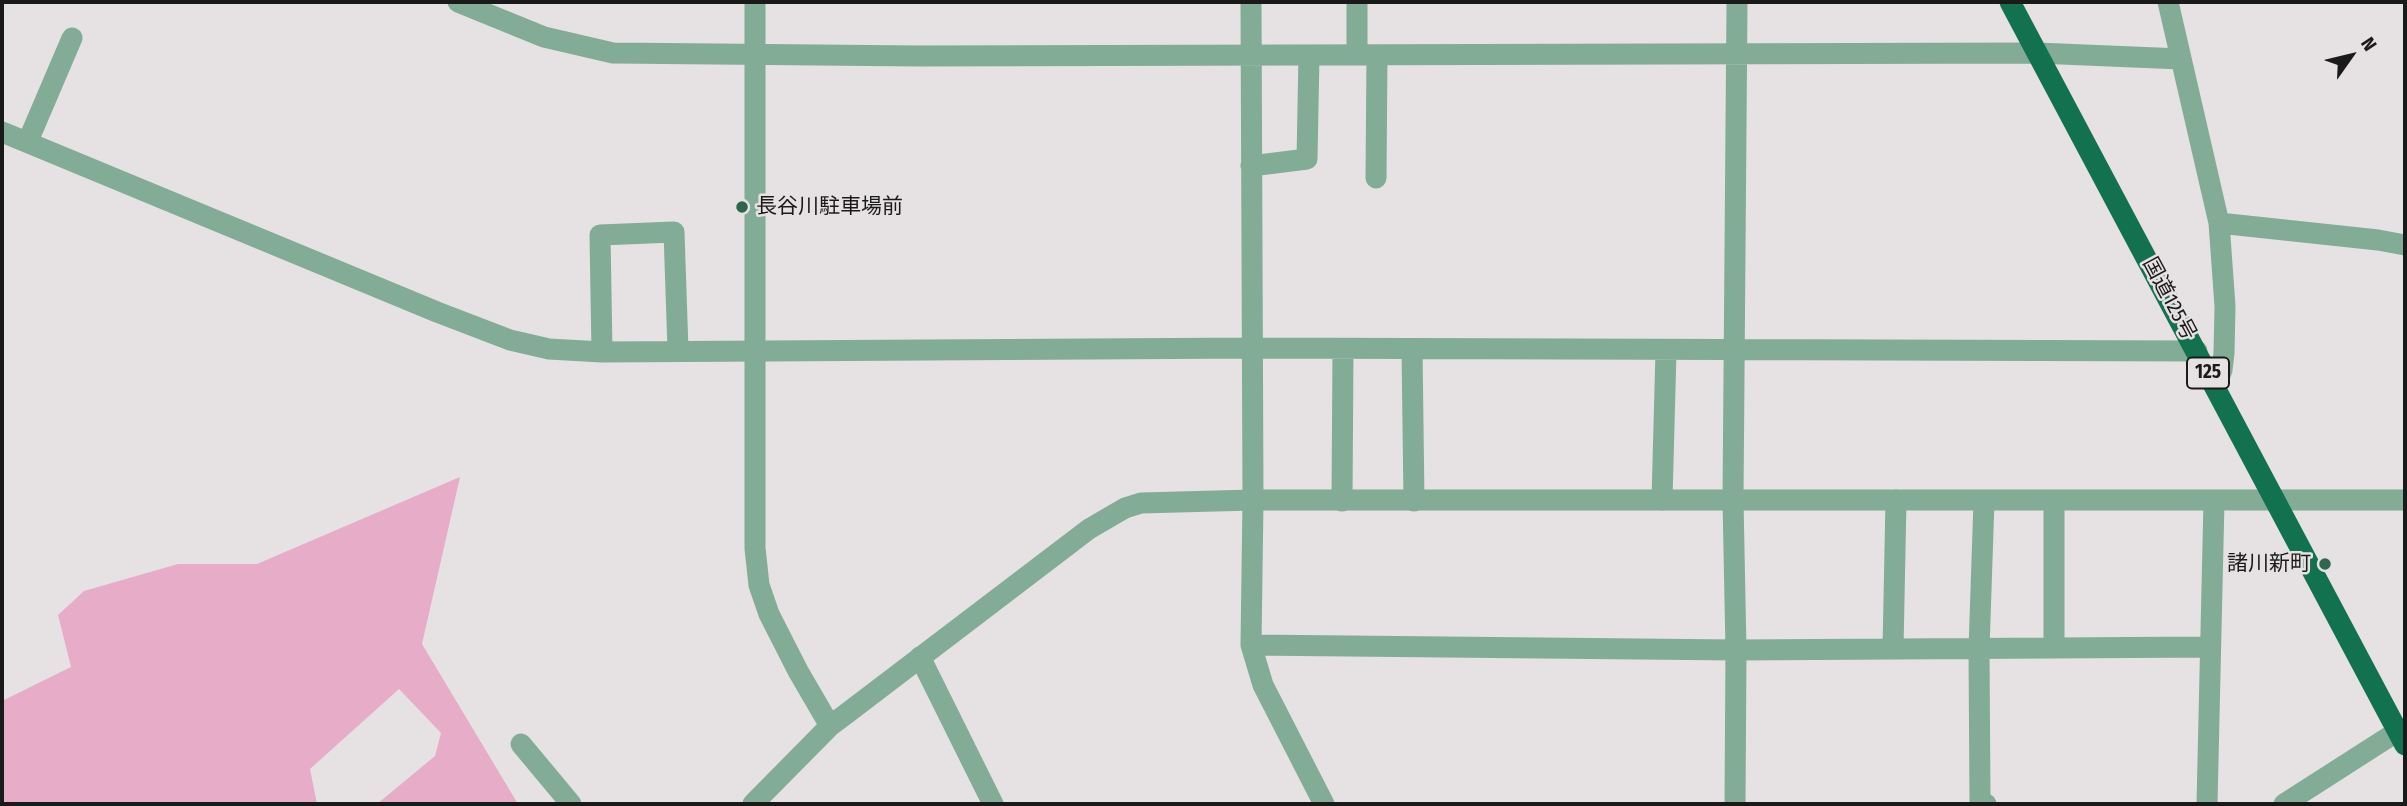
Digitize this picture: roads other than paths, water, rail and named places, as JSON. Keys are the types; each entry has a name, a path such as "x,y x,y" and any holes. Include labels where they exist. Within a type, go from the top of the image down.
{"highway":[{"name":"国道125号","path":"2010,2 2402,738"}],"street":[{"path":"458,2 544,37 613,53 2037,53 2181,59"},
{"path":"755,2 754,511 759,585 769,614 784,644 830,726"},
{"path":"1251,2 1251,645 1262,685 1324,804"},
{"path":"1357,2 1367,55 1376,178"},
{"path":"1735,804 1733,499 1737,2"},
{"path":"2168,2 2219,223 2225,306 2224,353 2222,370 2215,387"},
{"path":"27,141 72,38"},
{"path":"1251,166 1307,159 1309,55"},
{"path":"2,131 117,181 501,336 549,349 602,352 1252,348 2197,351"},
{"path":"2219,223 2405,245"},
{"path":"602,352 600,235 674,232 678,350"},
{"path":"1342,501 1343,349"},
{"path":"1412,349 1414,501"},
{"path":"1662,500 1666,351"},
{"path":"753,804 830,726 1089,529 1125,508 1141,503 1253,500 2405,500"},
{"path":"1893,649 1896,500"},
{"path":"1984,500 1979,649 1980,801 1986,804"},
{"path":"2054,501 2054,649"},
{"path":"2207,804 2214,501"},
{"path":"1251,645 1736,650 2210,647"},
{"path":"920,657 993,804"},
{"path":"2284,804 2402,738"},
{"path":"521,744 571,804"}],"place":[{"name":"長谷川駐車場前","path":"742,207"},
{"name":"諸川新町","path":"2325,564"}]}
